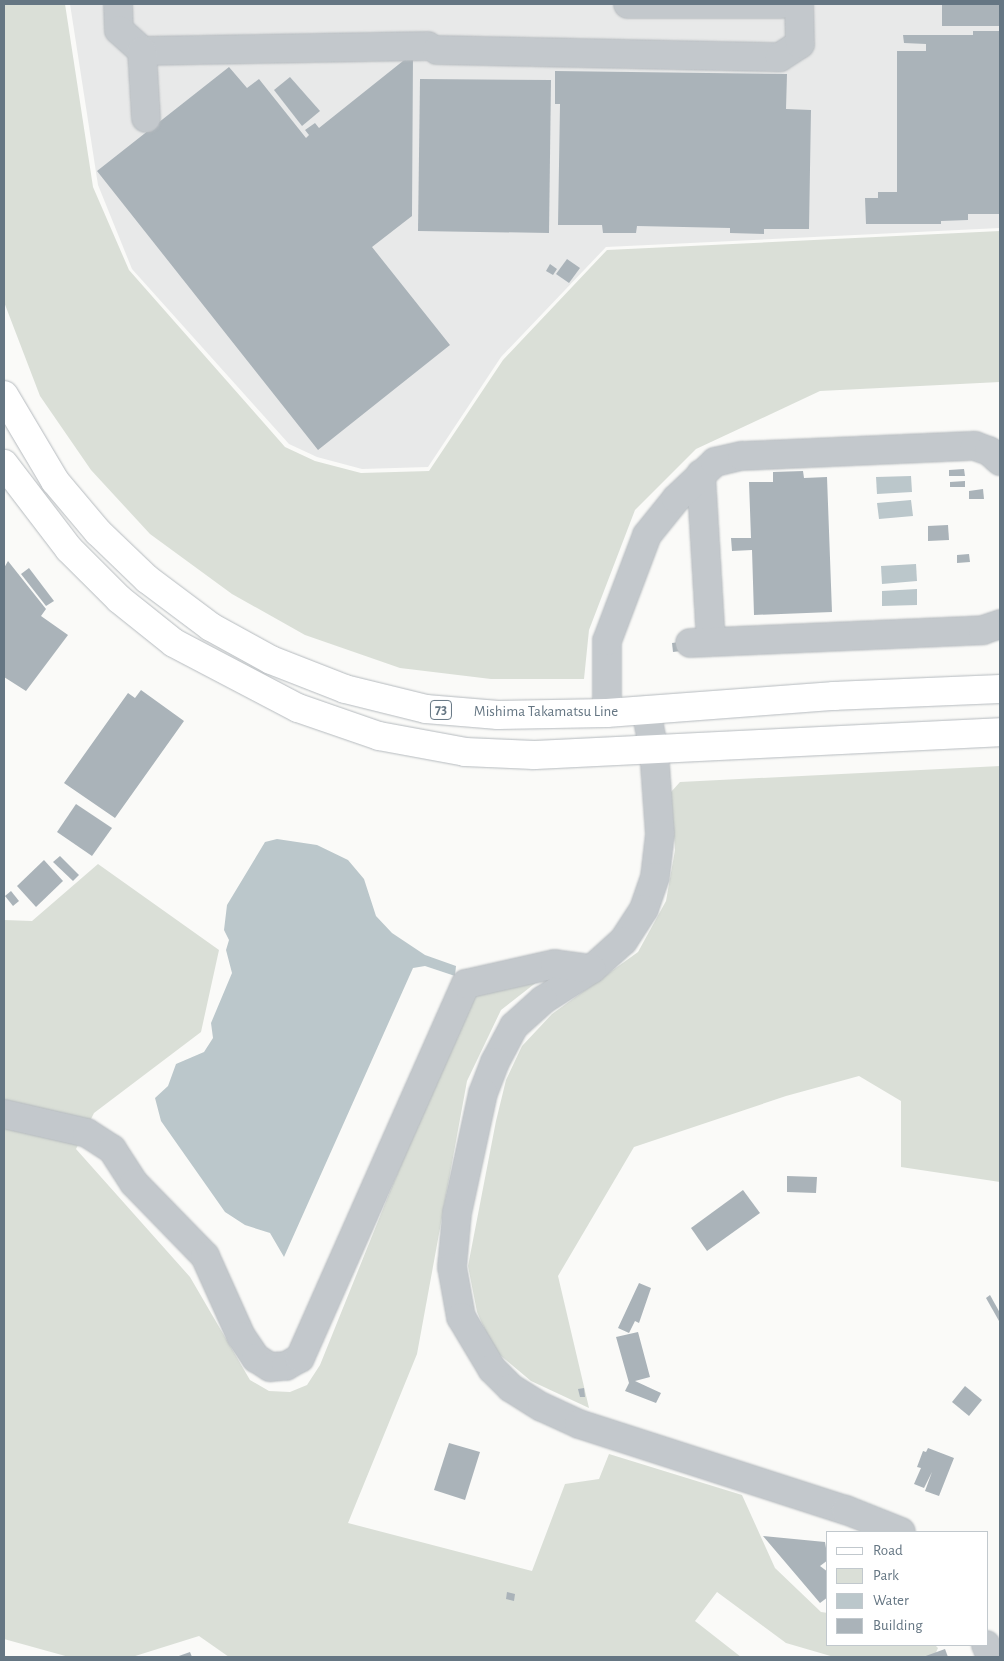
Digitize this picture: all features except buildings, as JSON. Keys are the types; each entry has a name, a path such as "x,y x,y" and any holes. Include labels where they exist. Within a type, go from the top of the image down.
{"main road":[{"name":"Mishima Takamatsu Line","path":"4,395 55,481 98,532 147,579 211,627 271,660 345,689 426,709 498,715 646,710 1000,689"},
{"path":"4,464 69,549 120,599 174,643 298,708 378,736 465,752 534,755 654,751 1000,732"}],"street":[{"path":"118,4 119,30 142,51 433,48 780,56 800,44 799,4"},
{"path":"628,4 781,4"},
{"path":"142,51 146,118"},
{"path":"607,712 607,641 647,535 658,518 715,462 742,456 965,446 989,451 1000,461"},
{"path":"701,474 700,642 983,630 1000,624"},
{"path":"646,710 654,751 660,834 655,877 644,909 623,941 592,969 543,1000 514,1026 484,1093 457,1213 452,1267 461,1317 476,1348 512,1388 542,1407 579,1424 846,1510 898,1531"},
{"path":"4,1114 87,1134 112,1149 134,1183 205,1256 241,1336 256,1358 270,1367 286,1366 300,1358 466,984 555,964 592,969"}],"shaded area":[{"path":"70,4 1000,4 1000,228 606,247 501,357 428,467 362,469 317,457 289,444 132,269 98,185"}],"green space":[{"path":"4,4 65,4 93,187 129,270 285,447 315,461 361,473 429,471 503,360 607,250 1000,231 1000,382 820,391 696,449 635,510 589,630 584,679 491,679 400,668 305,635 232,594 150,534 91,470 40,396 4,302"},
{"path":"1000,766 1000,1182 901,1167 901,1101 859,1076 786,1096 634,1147 558,1276 589,1408 531,1381 494,1350 477,1312 468,1266 496,1121 506,1080 522,1046 552,1014 638,952 666,901 675,850 671,792 680,782"},
{"path":"98,864 219,950 201,1032 94,1113 76,1149 190,1277 250,1380 269,1391 290,1392 307,1385 320,1365 468,998 542,978 501,1010 467,1081 417,1354 348,1523 532,1571 565,1484 599,1479 609,1454 742,1495 775,1568 821,1612 826,1613 826,1646 936,1646 938,1648 934,1657 834,1657 786,1643 717,1592 695,1621 741,1657 229,1657 199,1636 132,1657 69,1657 4,1639 4,920 32,921"}],"water":[{"path":"911,476 912,492 877,494 876,477"},
{"path":"911,500 913,516 879,519 877,503"},
{"path":"916,564 917,581 882,584 881,566"},
{"path":"917,589 917,605 882,606 882,591"},
{"path":"277,839 317,845 348,860 364,879 376,916 392,933 425,955 456,966 455,976 425,966 413,968 284,1257 270,1233 245,1225 225,1212 161,1121 155,1098 168,1086 176,1064 204,1052 213,1038 211,1023 232,973 226,950 229,940 224,930 227,905 265,842"}]}
